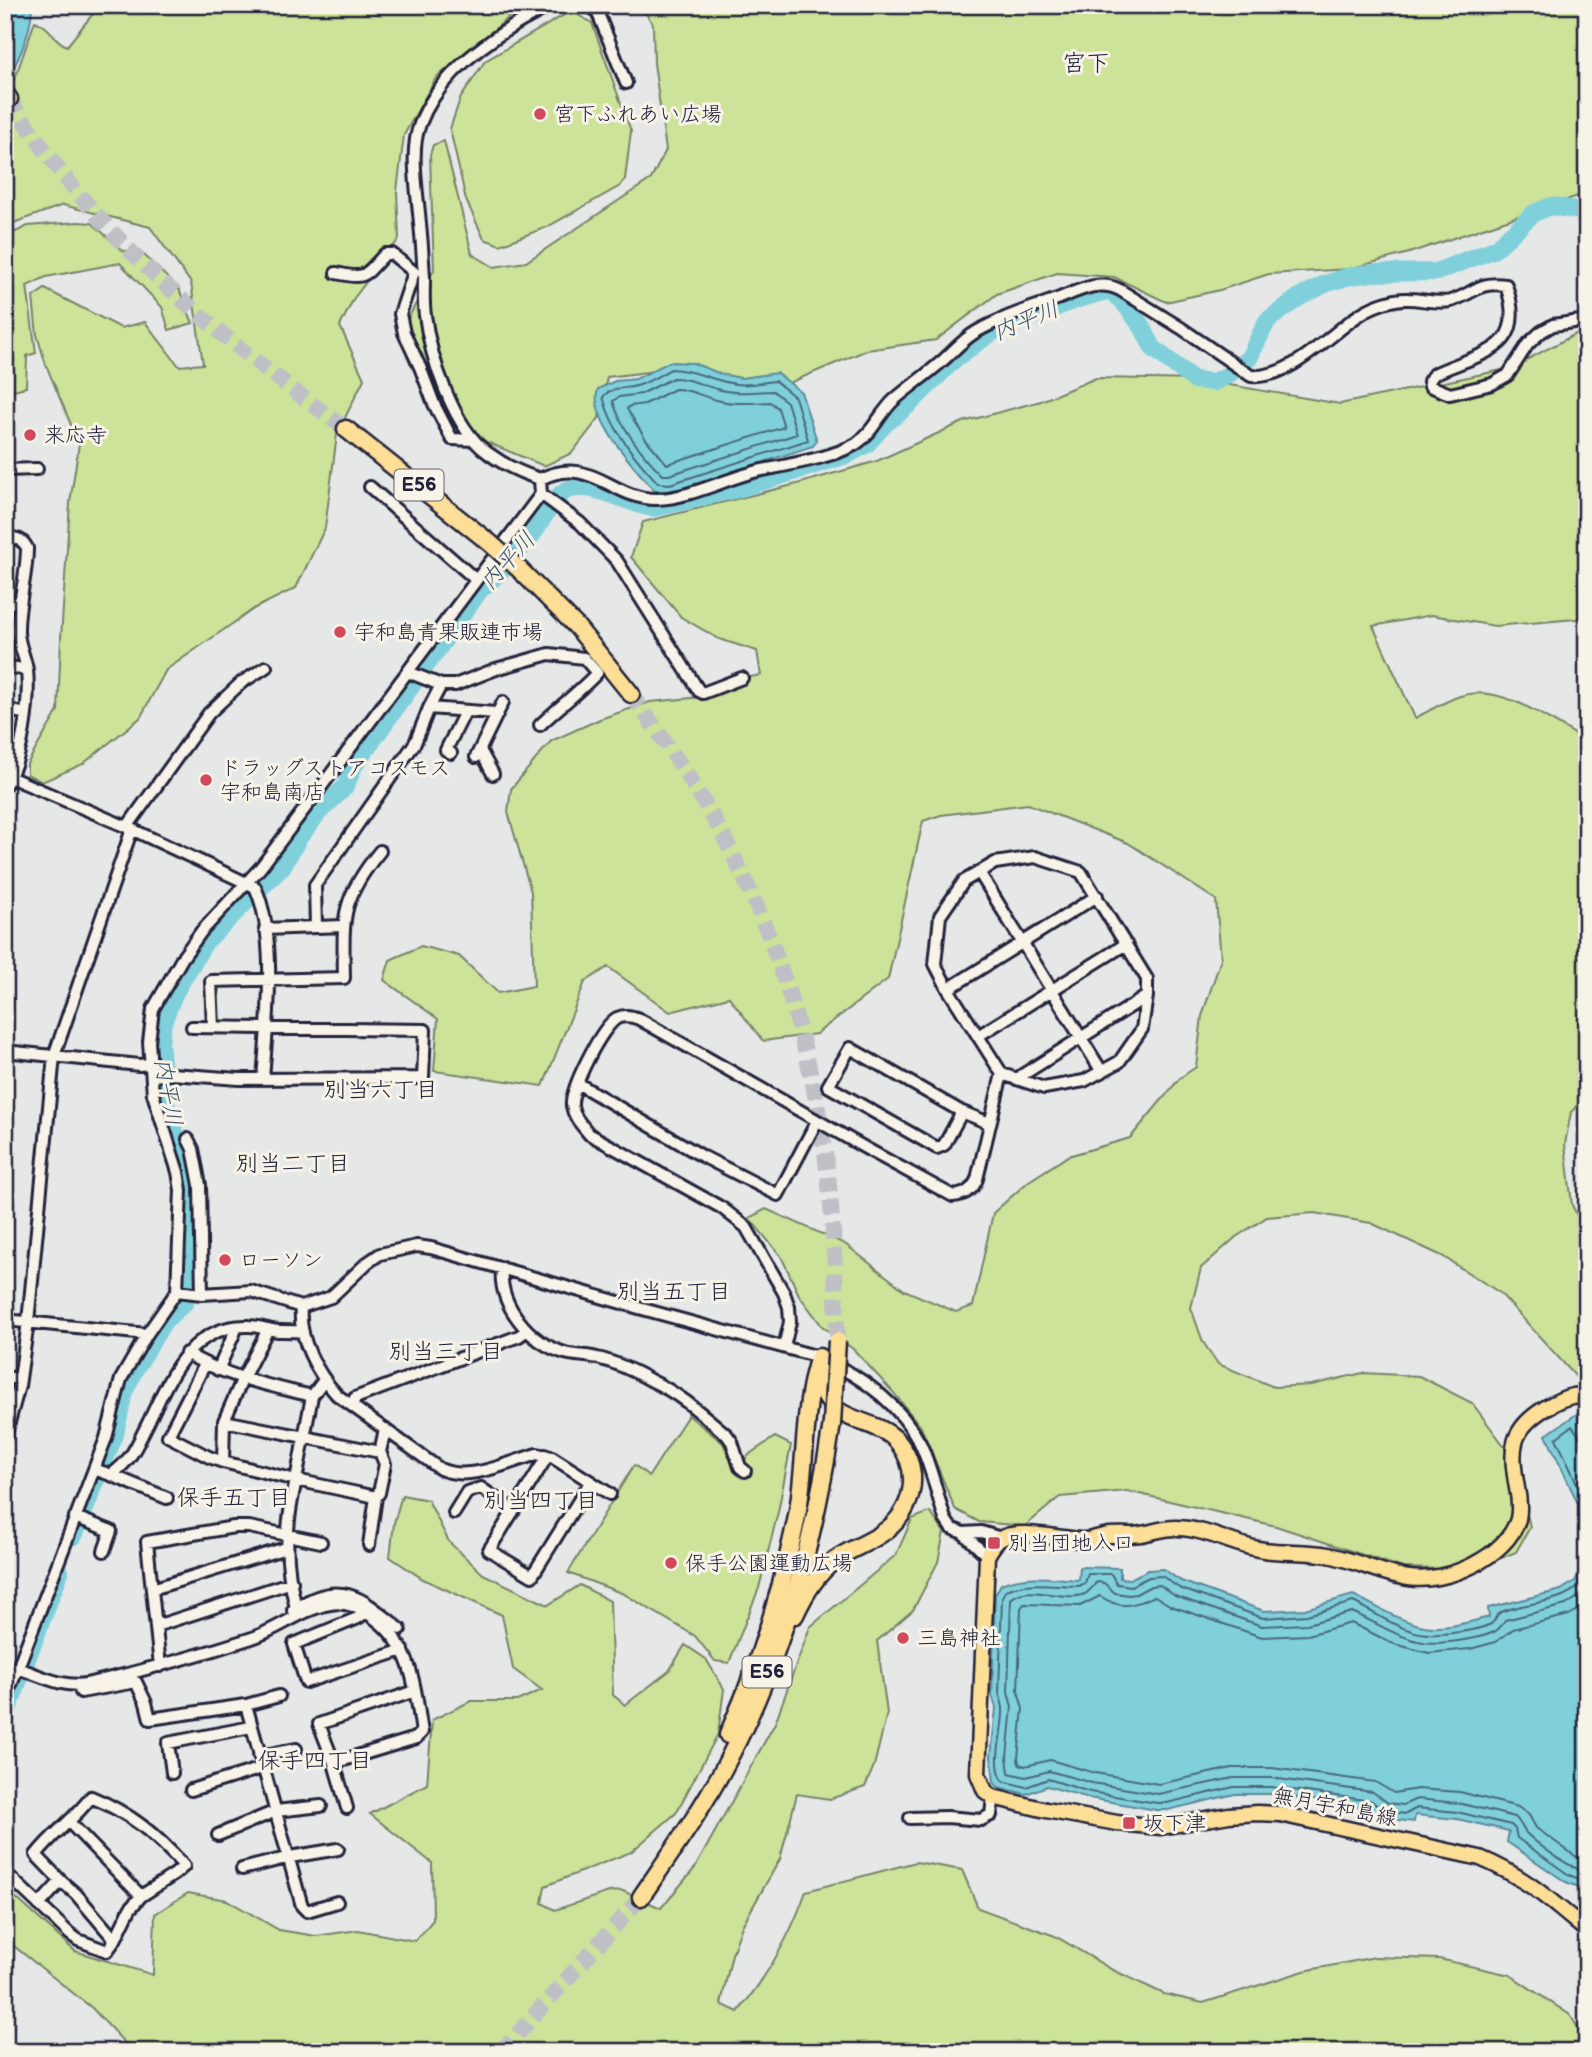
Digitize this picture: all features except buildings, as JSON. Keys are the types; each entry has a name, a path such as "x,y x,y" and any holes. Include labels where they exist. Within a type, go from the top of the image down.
{"highway":[{"name":"E56","path":"346,429 519,569 577,626 631,694"},
{"name":"E56","path":"641,1897 685,1833 727,1762 770,1667 807,1550 822,1487 832,1423 838,1341"},
{"path":"770,1667 800,1604 817,1576 835,1559 882,1534 897,1521 908,1504 913,1488 910,1462 896,1439 875,1425 833,1408 825,1395 819,1357"},
{"path":"685,1833 732,1726 765,1637 796,1521 812,1383 819,1357"}],"main road":[{"path":"993,1797 985,1791 978,1774 987,1556 1001,1538 1010,1535 1036,1535 1086,1540 1177,1527 1204,1531 1265,1550 1327,1555 1410,1579 1435,1579 1471,1565 1497,1550 1510,1536 1518,1519 1519,1502 1512,1452 1521,1428 1532,1417 1565,1398 1578,1394 1587,1396"},
{"name":"無月宇和島線","path":"993,1797 1046,1810 1146,1826 1181,1824 1228,1815 1280,1814 1480,1858 1509,1870 1587,1931"}],"street":[{"path":"552,5 489,42 454,72 430,102 419,126 415,147 424,313 430,349 447,391 474,440 486,453 518,472 540,479 557,471 583,472 633,494 653,499 672,497 842,449 861,439 888,405 973,333 994,322 1100,285 1112,285 1251,376 1265,377 1305,355 1362,313 1381,305 1404,298 1447,302 1491,282 1506,285 1510,296 1511,316 1505,339 1497,347 1434,374 1429,381 1430,386 1450,394 1492,384 1508,375 1528,344 1553,325 1587,320"},
{"path":"588,5 597,11 626,83"},
{"path":"336,273 357,278 364,276 386,254 392,254 415,272 400,314 404,333 433,404 453,439 474,440"},
{"path":"5,470 37,469"},
{"path":"540,479 545,496 580,523 617,561 699,691 703,693 743,678"},
{"path":"370,487 475,579"},
{"path":"5,1701 21,1669 79,1519 102,1471 106,1438 121,1379 147,1334 180,1291 181,1190 178,1172 158,1115 150,1027 153,1009 162,989 201,932 251,885 412,673 475,579 545,496"},
{"path":"5,537 17,538 27,548 19,627 27,670 26,714 7,779 130,828 251,885 261,899 269,979 263,1079"},
{"path":"5,603 20,602"},
{"path":"5,625 19,627"},
{"path":"412,673 436,683 455,685 496,669 549,654 584,658 597,673 540,725"},
{"path":"5,666 27,670"},
{"path":"5,1437 20,1379 28,1322 54,1056 130,828 209,713 241,683 266,667"},
{"path":"316,927 315,885 415,743 436,683"},
{"path":"493,774 478,754 503,702"},
{"path":"429,708 496,713"},
{"path":"5,709 26,714"},
{"path":"452,753 446,750 465,712"},
{"path":"212,1027 211,981 344,978 343,926 348,900 362,873 380,851"},
{"path":"1035,857 1082,872 1147,979 1142,1028 1119,1062 1084,1082 1044,1088 1002,1073 935,964 940,916 964,881 979,872 995,863 1035,857"},
{"path":"979,872 1102,1072"},
{"path":"948,989 1097,896"},
{"path":"265,929 343,926"},
{"path":"978,1036 1126,944"},
{"path":"1016,1079 1147,996"},
{"path":"784,1347 790,1322 786,1300 746,1227 722,1208 589,1134 578,1121 572,1107 573,1093 611,1023 626,1016 639,1019 953,1196 968,1192 974,1186 1002,1073"},
{"path":"5,1051 141,1065 153,1071 172,1074 263,1079 423,1078 425,1030 192,1027"},
{"path":"962,1112 944,1145 937,1148 828,1086 850,1048 962,1112 989,1123"},
{"path":"577,1083 702,1156 778,1195 817,1121"},
{"path":"188,1139 193,1149 200,1185 199,1294"},
{"path":"180,1291 199,1294 251,1291 301,1307 331,1297 380,1254 417,1246 819,1357 846,1369 900,1413 921,1445 951,1528 963,1533 987,1556"},
{"path":"502,1268 501,1282 516,1317 527,1330 547,1346 566,1353 599,1358 667,1389 727,1435 740,1467 745,1471"},
{"path":"301,1307 303,1332 324,1380 337,1395 440,1469 465,1475 537,1454 545,1455 610,1494"},
{"path":"5,1320 147,1334"},
{"path":"102,1471 130,1460 171,1375 197,1342 211,1334 237,1327 303,1332"},
{"path":"218,1370 237,1327"},
{"path":"223,1462 224,1420 268,1329"},
{"path":"352,1406 355,1398 519,1336 527,1330"},
{"path":"186,1353 242,1380 312,1396"},
{"path":"205,1364 169,1436 223,1462 376,1497"},
{"path":"5,1377 20,1379"},
{"path":"296,1608 286,1542 312,1396 324,1380"},
{"path":"224,1420 380,1452"},
{"path":"369,1545 376,1497 385,1464 380,1452 385,1429"},
{"path":"545,1455 545,1460 489,1550 532,1576 591,1481"},
{"path":"102,1471 167,1498"},
{"path":"454,1513 467,1492 481,1488 514,1511"},
{"path":"79,1519 111,1531 103,1551"},
{"path":"160,1666 147,1542 234,1527 249,1527 286,1542"},
{"path":"963,1533 981,1532 1001,1538"},
{"path":"152,1589 286,1542 321,1542"},
{"path":"156,1626 292,1583"},
{"path":"278,1628 296,1608 317,1598 345,1593 361,1599 400,1629"},
{"path":"75,1686 160,1666 278,1628 302,1614 333,1603 355,1606 392,1632 403,1650 415,1691 422,1732 416,1738 334,1763"},
{"path":"366,1612 358,1618 294,1644 306,1682 403,1650"},
{"path":"21,1669 75,1686 82,1692 136,1682 143,1694 150,1719 246,1705 278,1696"},
{"path":"347,1808 320,1724 415,1691"},
{"path":"246,1705 303,1906 307,1911 337,1902"},
{"path":"172,1773 168,1743 251,1727"},
{"path":"259,1756 296,1749"},
{"path":"191,1790 262,1768"},
{"path":"5,1876 11,1878 78,1940 107,1951 115,1940 130,1909 141,1896 184,1866 164,1844 132,1817 91,1797 70,1823 57,1830 36,1855 76,1894 115,1940"},
{"path":"909,1818 981,1820 991,1815 993,1797"},
{"path":"218,1835 276,1811 321,1806"},
{"path":"70,1823 141,1896"},
{"path":"242,1869 338,1849"},
{"path":"39,1905 61,1881"}],"green space":[{"path":"100,5 532,5 514,13 436,78 404,135 397,191 399,239 354,298 340,326 364,379 337,434 325,528 296,588 255,608 166,670 140,718 83,764 42,782 27,774 27,764 58,711 70,503 79,444 46,365 37,335 33,297 45,289 121,328 145,322 179,366 203,364 191,283 150,227 63,205 5,226 5,95 16,75 35,21 67,46"},
{"path":"640,5 1587,5 1587,193 1409,253 1349,269 1269,274 1220,290 1166,302 1114,277 1057,273 997,294 936,340 867,350 782,386 648,372 607,377 599,418 572,453 544,466 458,430 416,370 405,324 434,270 430,155 433,145 444,141 472,254 494,267 526,262 651,179 666,150 654,63 653,24"},
{"name":"宮下ふれあい広場","path":"571,11 592,23 631,131 625,179 620,186 547,227 500,245 484,239 466,200 450,129 460,99 485,61"},
{"path":"92,223 123,251 139,250 179,289 193,323 169,330 162,307 120,263 46,277 27,286 36,353 27,356 26,387 5,392 5,237 28,226"},
{"path":"1587,328 1587,618 1495,626 1432,615 1373,626 1415,718 1460,696 1492,694 1526,706 1587,741 1587,1097 1571,1112 1565,1144 1572,1205 1587,1235 1587,1389 1500,1293 1442,1256 1371,1223 1314,1213 1267,1217 1236,1237 1201,1268 1191,1308 1203,1342 1218,1364 1274,1387 1311,1385 1363,1373 1419,1376 1472,1403 1514,1459 1530,1527 1516,1552 1472,1570 1403,1568 1276,1526 1127,1491 1060,1497 1025,1526 979,1522 955,1509 921,1427 853,1349 822,1326 799,1295 781,1256 749,1218 766,1209 845,1244 904,1290 956,1312 973,1306 993,1213 1029,1181 1068,1156 1130,1138 1180,1078 1196,1067 1202,1016 1221,959 1216,900 1128,843 1028,804 941,815 923,821 888,979 816,1034 763,1041 729,997 670,1012 608,967 585,982 543,1086 434,1071 438,1019 384,980 390,960 421,946 459,956 498,993 534,986 531,892 508,812 511,789 551,741 600,719 650,702 702,697 740,679 761,675 757,651 719,639 681,617 631,557 643,522 877,461 963,422 1041,401 1096,378 1201,380 1340,404 1511,368"},
{"path":"688,1415 723,1443 735,1469 751,1453 775,1437 791,1445 759,1588 729,1663 715,1661 695,1636 624,1594 568,1573 634,1465 649,1476"},
{"path":"402,1495 428,1500 449,1542 483,1574 548,1605 580,1585 610,1601 613,1695 625,1705 669,1671 685,1645 706,1659 724,1689 718,1734 676,1813 631,1852 545,1886 542,1903 555,1910 609,1892 623,1891 661,1908 695,1868 775,1723 810,1627 896,1555 912,1519 930,1512 944,1532 938,1562 913,1610 877,1641 887,1713 874,1766 865,1787 830,1799 797,1794 780,1859 742,1926 732,1954 721,2004 738,2012 778,1954 806,1891 916,1862 962,1870 978,1908 1055,1936 1111,1969 1164,1994 1203,2003 1304,1971 1375,1957 1439,1959 1510,1975 1570,2015 1587,2042 1587,2052 133,2052 92,2008 5,1939 5,1888 75,1951 153,1975 155,1914 188,1893 227,1900 279,1930 316,1936 358,1930 415,1941 433,1920 432,1863 370,1814 427,1784 432,1720 471,1701 517,1701 542,1690 513,1669 502,1615 423,1579 390,1557 394,1523"}],"water":[{"path":"13,5 32,5 30,26 5,85 5,50 11,37"},
{"path":"669,362 693,363 721,374 741,378 777,373 801,392 817,441 813,446 670,492 654,490 607,429 597,401 598,389 615,381 636,379"},
{"path":"1578,1413 1587,1437 1587,1527 1546,1435"},
{"path":"1587,1559 1587,1890 1566,1882 1507,1842 1509,1831 1457,1819 1415,1815 1414,1822 1372,1817 1372,1808 1270,1794 1235,1794 1168,1810 1156,1810 1089,1798 1047,1786 1026,1794 998,1787 994,1782 991,1756 996,1708 992,1695 995,1595 1001,1584 1030,1578 1079,1580 1080,1567 1120,1568 1120,1578 1130,1579 1148,1570 1163,1569 1181,1581 1264,1611 1305,1609 1353,1595 1406,1621 1440,1627 1489,1617 1488,1608 1561,1590 1575,1581"}],"waterway":[{"name":"内平川","path":"74,1536 115,1434 124,1392 164,1321 185,1302 190,1273 192,1188 187,1163 167,1112 160,1043 163,1022 175,992 205,942 282,867 298,839 319,812 345,787 354,766 480,590 520,550 560,495 570,489 586,488 654,508 738,489 847,455 867,444 956,358 996,330 1109,290 1122,300 1143,328 1153,348 1194,380 1214,382 1228,375 1249,358 1267,321 1298,298 1325,284 1372,273 1436,272 1495,249 1534,213 1551,206 1587,212"},
{"name":"内平川","path":"5,1717 60,1572"}],"tunnel":[{"path":"9,99 42,147 90,208 159,279 219,332 346,429"},
{"path":"631,694 678,762 721,832 744,877 782,971 809,1068 827,1168 833,1233 837,1341"},
{"path":"501,2052 641,1897"}],"place":[{"name":"宮下ふれあい広場","path":"540,114"},
{"name":"来応寺","path":"30,435"},
{"name":"宇和島青果販連市場","path":"340,632"},
{"name":"ドラッグストアコスモス 宇和島南店","path":"206,780"},
{"name":"ローソン","path":"225,1260"},
{"name":"別当団地入口","path":"994,1543"},
{"name":"保手公園運動広場","path":"671,1563"},
{"name":"三島神社","path":"903,1638"},
{"name":"坂下津","path":"1129,1823"}],"district":[{"name":"宮下","path":"1086,63"},
{"name":"別当六丁目","path":"381,1090"},
{"name":"別当二丁目","path":"293,1164"},
{"name":"別当五丁目","path":"674,1292"},
{"name":"別当三丁目","path":"446,1352"},
{"name":"保手五丁目","path":"234,1498"},
{"name":"別当四丁目","path":"541,1501"},
{"name":"保手四丁目","path":"315,1761"}]}
